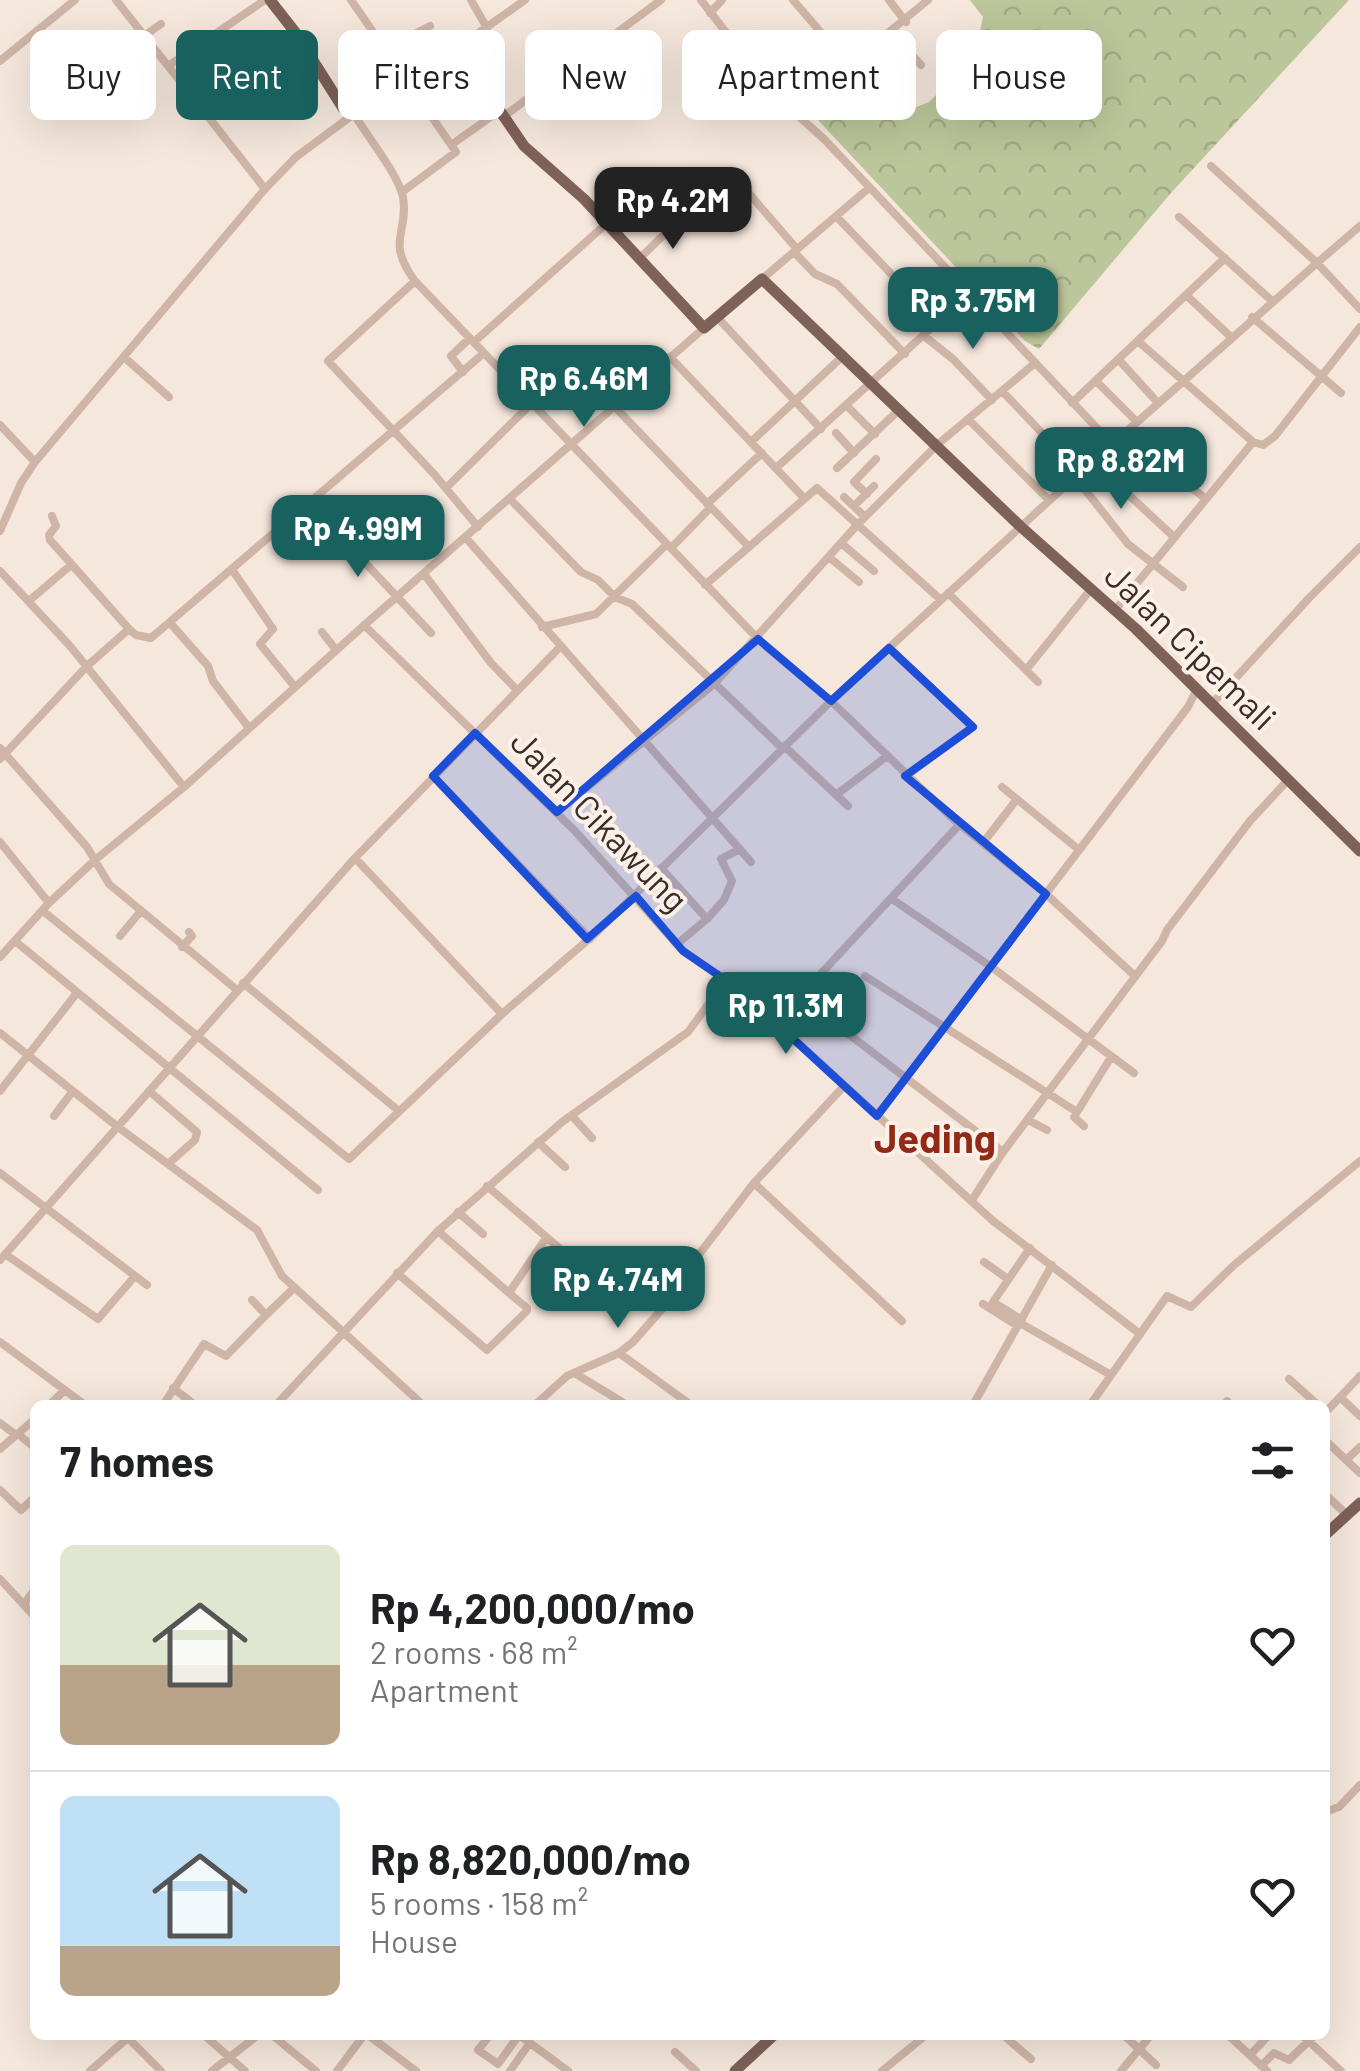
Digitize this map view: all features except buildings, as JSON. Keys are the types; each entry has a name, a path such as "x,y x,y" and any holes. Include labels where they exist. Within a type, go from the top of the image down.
{"main road":[{"path":"267,0 295,32 338,100"},
{"path":"505,119 528,150 558,175 704,328 762,278"},
{"name":"Jalan Cipemali","path":"762,278 1020,526 1115,610 1360,851"},
{"path":"1330,1531 1356,1510"},
{"path":"734,2071 768,2040"}],"street":[{"path":"0,61 75,0"},
{"path":"116,0 139,30"},
{"path":"168,66 267,0"},
{"path":"472,0 486,28"},
{"path":"483,30 525,0"},
{"path":"505,111 661,0"},
{"path":"701,0 723,30"},
{"path":"710,13 722,0"},
{"path":"793,0 818,30"},
{"path":"888,0 906,22"},
{"path":"896,30 928,0"},
{"path":"354,1 374,30"},
{"path":"152,30 161,24"},
{"path":"422,30 430,26"},
{"path":"156,51 265,190"},
{"path":"916,59 921,65"},
{"path":"0,531 36,462 124,356 296,157 346,120"},
{"path":"358,120 402,192 401,261 415,280 758,639 831,701 959,824 1046,894 1135,976"},
{"path":"402,192 455,154 434,120"},
{"path":"451,145 491,120"},
{"path":"802,120 1112,444"},
{"path":"1211,166 1360,308"},
{"path":"739,182 815,274 837,284 904,354"},
{"path":"762,278 869,188"},
{"path":"836,216 938,323"},
{"path":"1178,217 1272,301"},
{"path":"639,259 680,219"},
{"path":"463,372 451,356 606,224"},
{"path":"0,842 46,907 349,1159 502,1014 636,896 783,747 944,596 1252,318 1360,226"},
{"path":"1072,403 1225,258"},
{"path":"920,305 950,275"},
{"path":"415,280 328,360 478,527"},
{"path":"776,468 968,294"},
{"path":"1186,295 1231,337"},
{"path":"716,316 821,429"},
{"path":"1252,318 1341,392"},
{"path":"1139,342 1253,442 1263,445 1275,436 1360,327"},
{"path":"0,957 94,860 184,787 704,328"},
{"path":"924,336 954,359 992,400"},
{"path":"52,516 56,526 48,538 129,629 151,638 484,353"},
{"path":"751,442 844,355"},
{"path":"124,356 169,397"},
{"path":"670,357 804,498"},
{"path":"1119,360 1158,403"},
{"path":"557,812 714,684 861,520 938,444 1034,364"},
{"path":"1096,381 1137,422"},
{"path":"1002,391 1077,475 1128,544 1183,587"},
{"path":"446,488 532,402"},
{"path":"614,406 749,547"},
{"path":"847,406 875,434"},
{"path":"837,468 900,408"},
{"path":"968,420 1050,500"},
{"path":"0,425 36,462"},
{"path":"1127,431 1149,454 1206,499"},
{"path":"836,434 854,453"},
{"path":"1115,610 1253,442"},
{"path":"542,627 592,616 762,453"},
{"path":"1098,457 1118,484 1174,537"},
{"path":"866,494 854,482 876,460"},
{"path":"854,506 874,486"},
{"path":"705,584 818,488 861,520 1038,682"},
{"path":"844,497 861,520"},
{"path":"510,499 581,572 598,580 614,597 632,604 848,806"},
{"path":"310,504 431,632"},
{"path":"466,538 751,862"},
{"path":"841,543 874,572"},
{"path":"877,1116 1188,707 1204,698 1360,548"},
{"path":"829,556 859,582"},
{"path":"30,600 71,566"},
{"path":"0,571 87,666 184,787"},
{"path":"232,571 273,629 260,644 294,687"},
{"path":"424,574 491,663 516,689"},
{"path":"1026,670 1091,589"},
{"path":"171,624 208,666 213,681 250,728"},
{"name":"Jalan Cikawung","path":"364,625 557,812 687,955 727,979 972,1200 1140,1334"},
{"path":"129,629 2,753 87,847 108,884 182,947 240,986 398,1110"},
{"path":"322,632 336,650"},
{"path":"134,1276 98,1319 3,1253 355,858 560,647"},
{"path":"888,648 973,727 906,776"},
{"path":"836,795 886,756"},
{"path":"434,776 589,939"},
{"path":"972,1200 1002,1152 1250,821 1288,780"},
{"path":"1002,787 1078,849"},
{"path":"983,844 1018,800"},
{"path":"776,1022 959,824"},
{"path":"677,944 708,918 732,884 721,859 740,849"},
{"path":"355,858 502,1014"},
{"path":"662,868 708,918"},
{"path":"892,899 1134,1073"},
{"path":"120,936 140,912"},
{"path":"182,947 192,936 190,932"},
{"path":"16,941 318,1190"},
{"path":"865,976 1077,1112"},
{"path":"280,1400 342,1330 458,1212 538,1142 688,1032 727,979"},
{"path":"0,1091 76,994"},
{"path":"800,998 1002,1152"},
{"path":"0,1033 256,1230 279,1273 418,1400"},
{"path":"1084,1126 1074,1119 1111,1057"},
{"path":"540,1400 560,1382 634,1342 672,1298 700,1253 754,1183 844,1086"},
{"path":"54,1116 74,1091"},
{"path":"149,1091 198,1132 195,1140 168,1164"},
{"path":"572,1116 592,1138"},
{"path":"1028,1120 1047,1130"},
{"path":"538,1142 565,1167"},
{"path":"1093,1400 1168,1296 1190,1307 1233,1266 1360,1161"},
{"path":"0,1172 147,1285"},
{"path":"754,1183 902,1321"},
{"path":"487,1186 614,1295 636,1282 672,1298"},
{"path":"458,1212 483,1234"},
{"path":"397,1273 487,1350 527,1311 438,1231"},
{"path":"508,1293 546,1238"},
{"path":"1020,1323 993,1302 1030,1248"},
{"path":"984,1262 1008,1279"},
{"path":"977,1400 1052,1265"},
{"path":"166,1400 202,1346 208,1345 226,1356 294,1288"},
{"path":"252,1300 266,1315"},
{"path":"983,1304 1111,1374"},
{"path":"0,1342 78,1400"},
{"path":"619,1353 684,1400"},
{"path":"576,1374 620,1400"},
{"path":"1330,1407 1360,1376"},
{"path":"1289,1379 1312,1400"},
{"path":"174,1388 189,1400"},
{"path":"54,1400 64,1391"},
{"path":"1340,1397 1360,1416"},
{"path":"0,1423 30,1444"},
{"path":"0,1449 30,1423"},
{"path":"1330,1445 1360,1474"},
{"path":"1346,1460 1360,1446"},
{"path":"0,1490 21,1510 30,1502"},
{"path":"1330,1497 1356,1510"},
{"path":"0,1579 30,1611"},
{"path":"24,1604 30,1596"},
{"path":"1330,1810 1339,1807 1360,1785"},
{"path":"97,2069 125,2040"},
{"path":"133,2040 161,2071"},
{"path":"209,2040 245,2071"},
{"path":"212,2071 251,2040"},
{"path":"278,2040 316,2071"},
{"path":"338,2070 362,2040"},
{"path":"373,2040 416,2071"},
{"path":"483,2040 474,2047 510,2071 528,2044"},
{"path":"498,2064 515,2040"},
{"path":"524,2040 568,2071"},
{"path":"882,2071 920,2040"},
{"path":"1008,2040 1031,2059"},
{"path":"1129,2040 1156,2064"},
{"path":"1120,2071 1147,2040"},
{"path":"1233,2040 1264,2069 1274,2053 1289,2060 1306,2040"},
{"path":"1250,2055 1264,2040"},
{"path":"1311,2040 1341,2071"},
{"path":"674,2052 696,2071"}],"highlighted area":[{"path":"758,639 831,701 889,648 973,727 905,776 1046,894 877,1116 740,990 683,951 636,896 587,939 433,776 475,733 557,812"}],"green space":[{"path":"970,0 1349,0 1170,194 1039,349 1025,341 818,120 916,120 916,107 936,95 936,120 1102,120 1102,30 980,30 983,17"}],"district":[{"name":"Jeding","path":"935,1139"}]}
